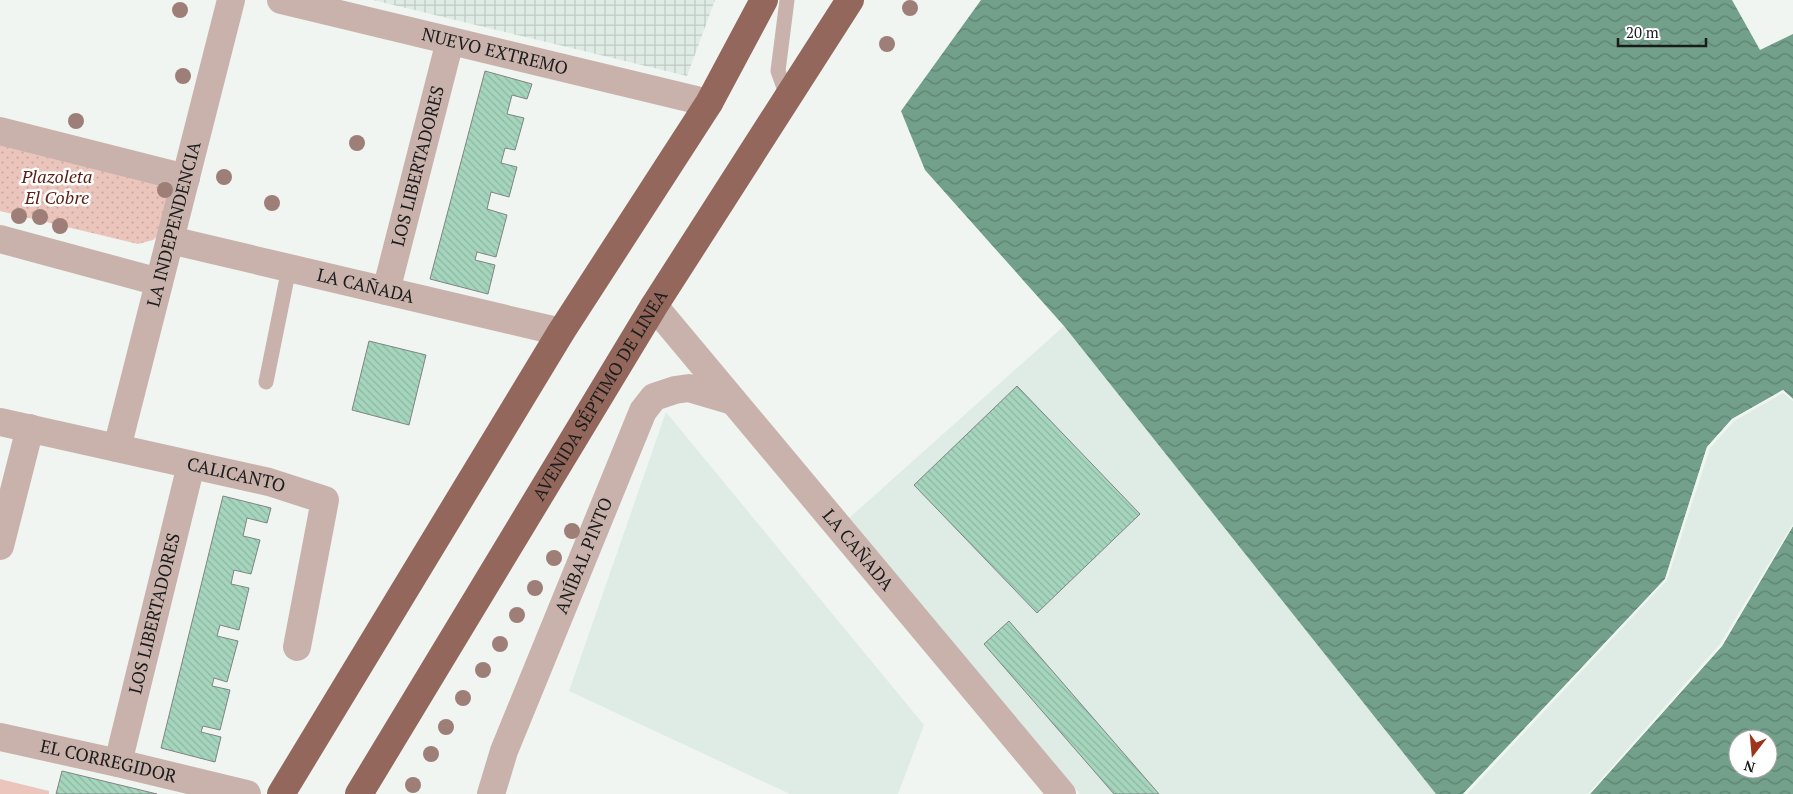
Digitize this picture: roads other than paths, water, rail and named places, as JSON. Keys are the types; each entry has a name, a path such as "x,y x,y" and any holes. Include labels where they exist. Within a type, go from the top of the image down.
{"highway":[{"path":"281,794 561,332 710,103 764,0"},
{"name":"AVENIDA SÉPTIMO DE LINEA","path":"359,794 654,306 850,0"}],"street":[{"name":"LA INDEPENDENCIA","path":"117,448 231,0"},
{"name":"NUEVO EXTREMO","path":"281,0 710,103"},
{"name":"LOS LIBERTADORES","path":"386,291 450,41"},
{"path":"0,131 186,178"},
{"path":"0,240 159,282"},
{"name":"LA CAÑADA","path":"170,240 561,332"},
{"name":"LA CAÑADA","path":"654,306 1062,794"},
{"name":"ANÍBAL PINTO","path":"491,794 504,751 643,411 654,397 675,390 689,388 733,401"},
{"name":"CALICANTO","path":"0,422 269,482 326,500 297,647"},
{"path":"0,546 30,428"},
{"name":"LOS LIBERTADORES","path":"118,763 191,464"},
{"name":"EL CORREGIDOR","path":"0,737 247,794"}],"lane":[{"path":"787,0 778,70 788,99"},
{"path":"266,382 290,268"}],"water":[{"path":"981,0 1793,0 1793,399 1783,390 1732,419 1707,447 1665,579 1463,794 1436,794 1064,326 925,170 901,111"},
{"path":"1793,526 1793,794 1590,794 1722,646"}],"park label":[{"name":"Plazoleta El Cobre","path":"57,187"}]}
